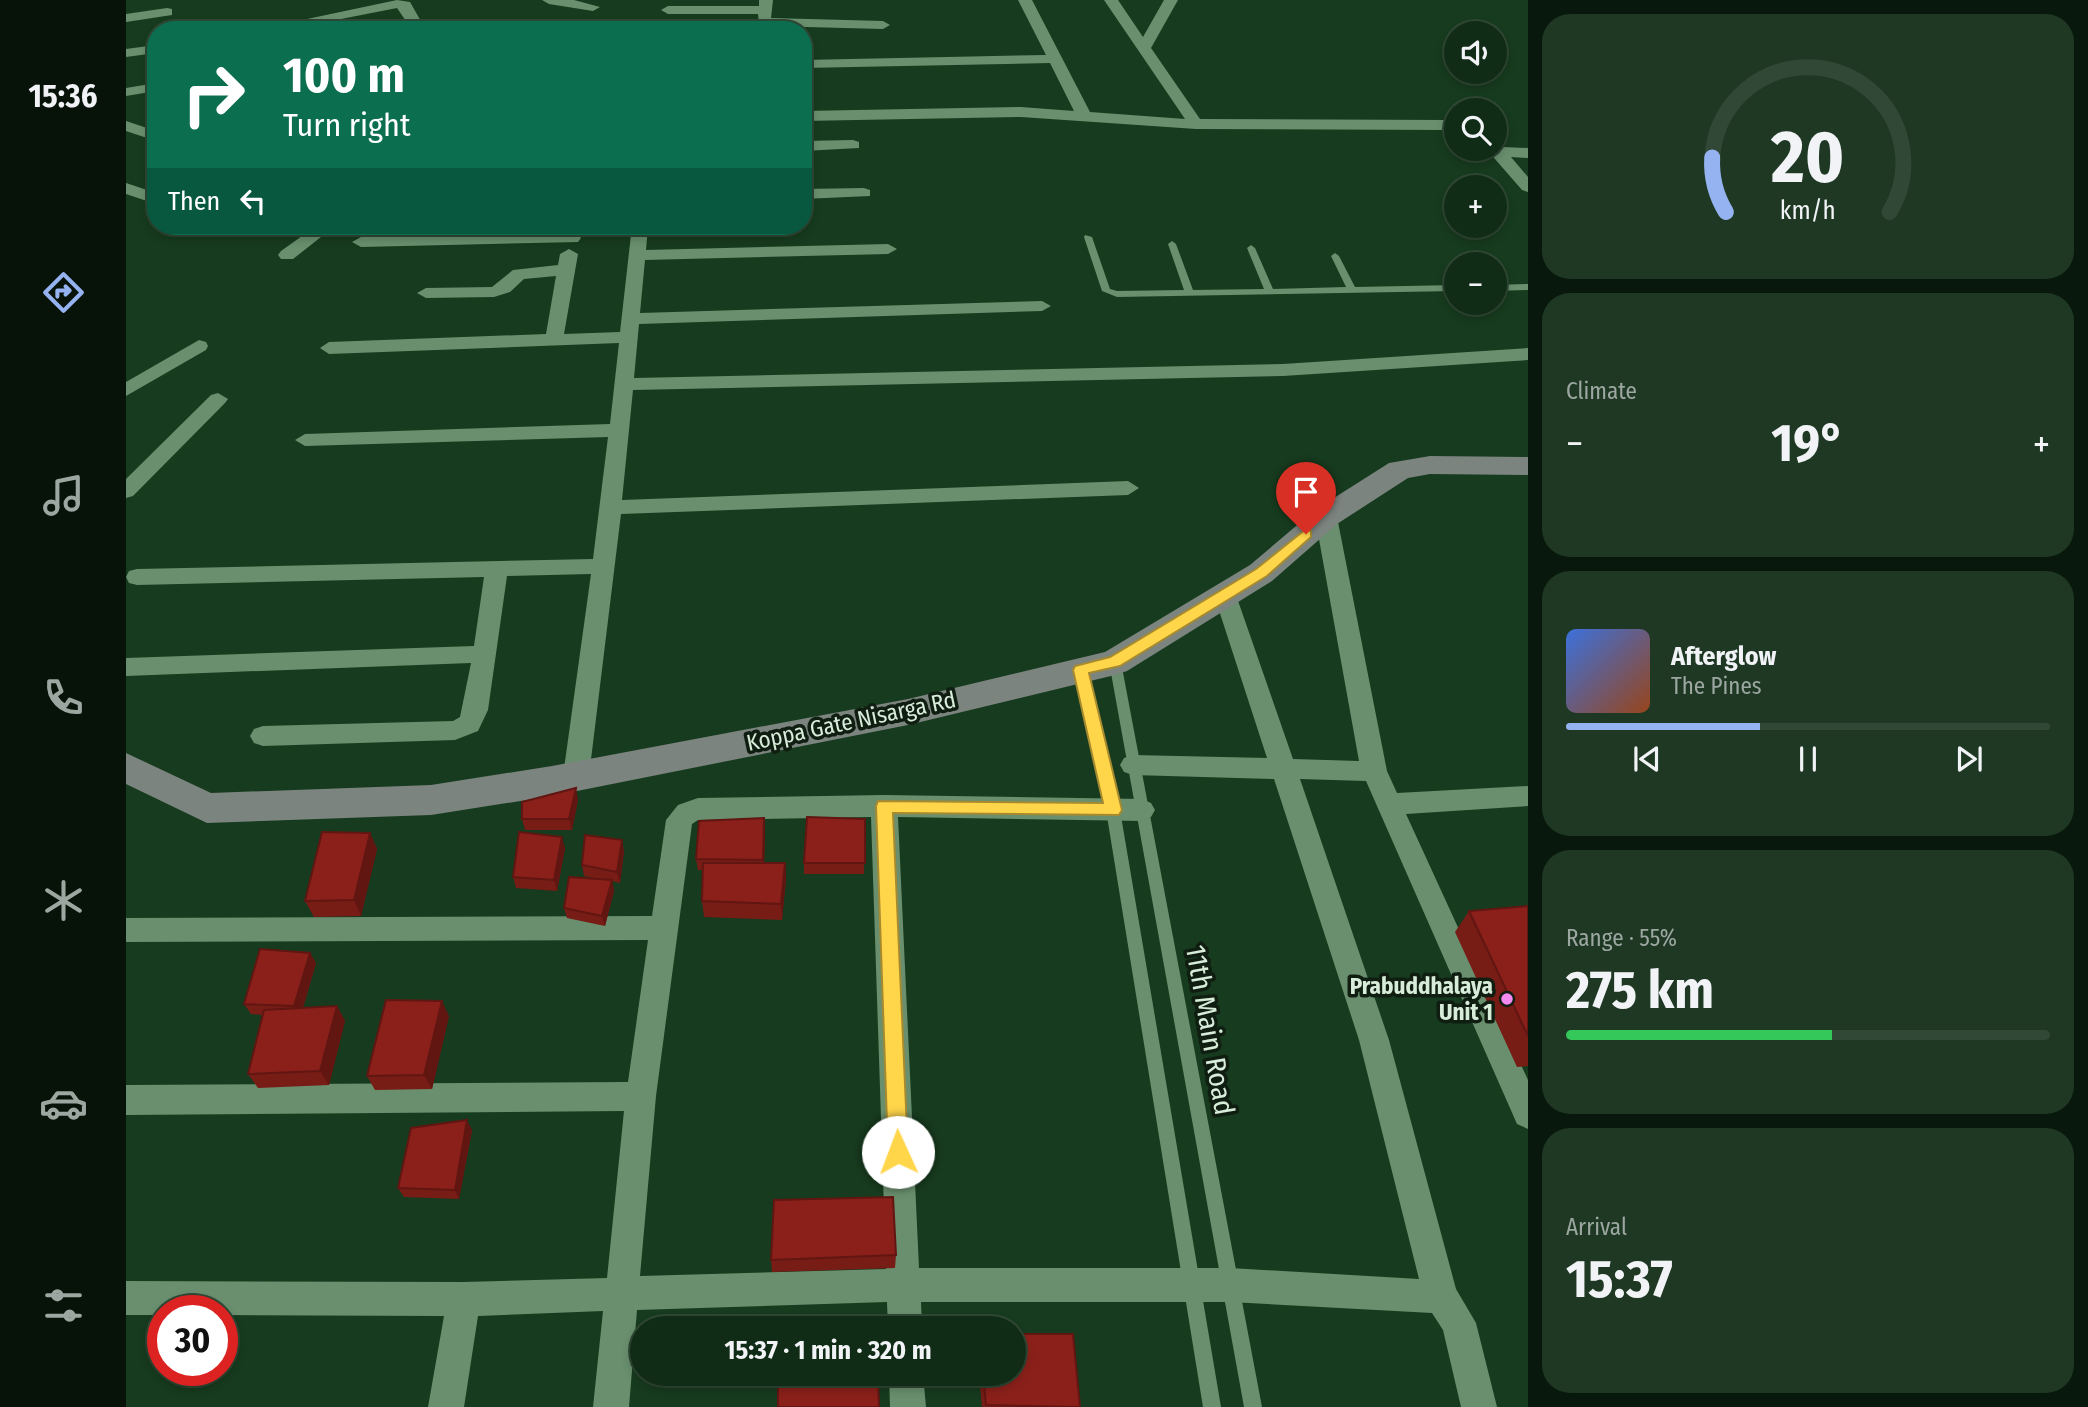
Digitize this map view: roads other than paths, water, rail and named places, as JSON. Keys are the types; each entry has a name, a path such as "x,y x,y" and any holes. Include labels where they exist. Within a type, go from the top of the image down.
{"street":[{"path":"371,0 414,0"},
{"path":"549,0 593,7"},
{"path":"1025,0 1084,116"},
{"path":"1111,0 1196,124"},
{"path":"1144,48 1171,0"},
{"path":"309,21 397,4 405,5 414,21"},
{"path":"660,21 671,5 765,5 764,20 768,21"},
{"path":"126,18 166,6"},
{"path":"812,24 883,25"},
{"path":"126,54 147,50"},
{"path":"812,64 1055,60"},
{"path":"126,92 147,88"},
{"path":"812,116 1021,112 1196,124 1444,125"},
{"path":"126,126 147,133"},
{"path":"812,146 853,145"},
{"path":"1507,151 1528,153"},
{"path":"1506,161 1528,187"},
{"path":"126,188 147,196"},
{"path":"812,194 864,193"},
{"path":"287,256 315,235"},
{"path":"361,242 509,235"},
{"path":"554,340 572,235"},
{"path":"576,776 611,507 639,235"},
{"path":"636,255 888,249"},
{"path":"426,293 494,292 519,274 566,270"},
{"path":"329,348 554,340 628,328 1042,306"},
{"path":"126,390 199,346"},
{"path":"622,384 1283,370 1528,354"},
{"path":"126,491 218,399"},
{"path":"305,440 618,430"},
{"name":"Koppa Gate Nisarga Rd","path":"126,767 191,802 207,808 225,810 448,799 908,712 1115,662 1268,568 1326,517 1400,470 1430,465 1528,467"},
{"path":"611,507 1128,488"},
{"path":"1326,517 1374,771 1528,1114"},
{"path":"136,577 604,566"},
{"path":"263,736 455,730 469,724 476,710 497,568"},
{"path":"1225,595 1374,1040 1441,1297 1459,1323 1479,1407"},
{"path":"126,667 484,654"},
{"path":"1133,765 1374,771"},
{"path":"1391,804 1528,796"},
{"path":"884,806 905,1316"},
{"path":"611,1407 641,1096 680,820 687,812 698,809 884,806 1142,810"},
{"path":"126,930 664,928"},
{"path":"126,1100 641,1096"},
{"path":"126,1298 464,1298 904,1285 1230,1285 1441,1297"},
{"path":"446,1407 464,1298"},
{"path":"907,1386 908,1407"}],"lane":[{"path":"1088,237 1106,291 1117,294 1444,288"},
{"path":"1172,244 1190,293"},
{"path":"1251,248 1270,292"},
{"path":"1335,256 1352,290"},
{"path":"1507,288 1528,287"},
{"name":"11th Main Road","path":"1115,662 1253,1407"},
{"path":"1081,670 1113,810 1212,1407"}],"place":[{"name":"Prabuddhalaya Unit 1","path":"1507,999"}]}
